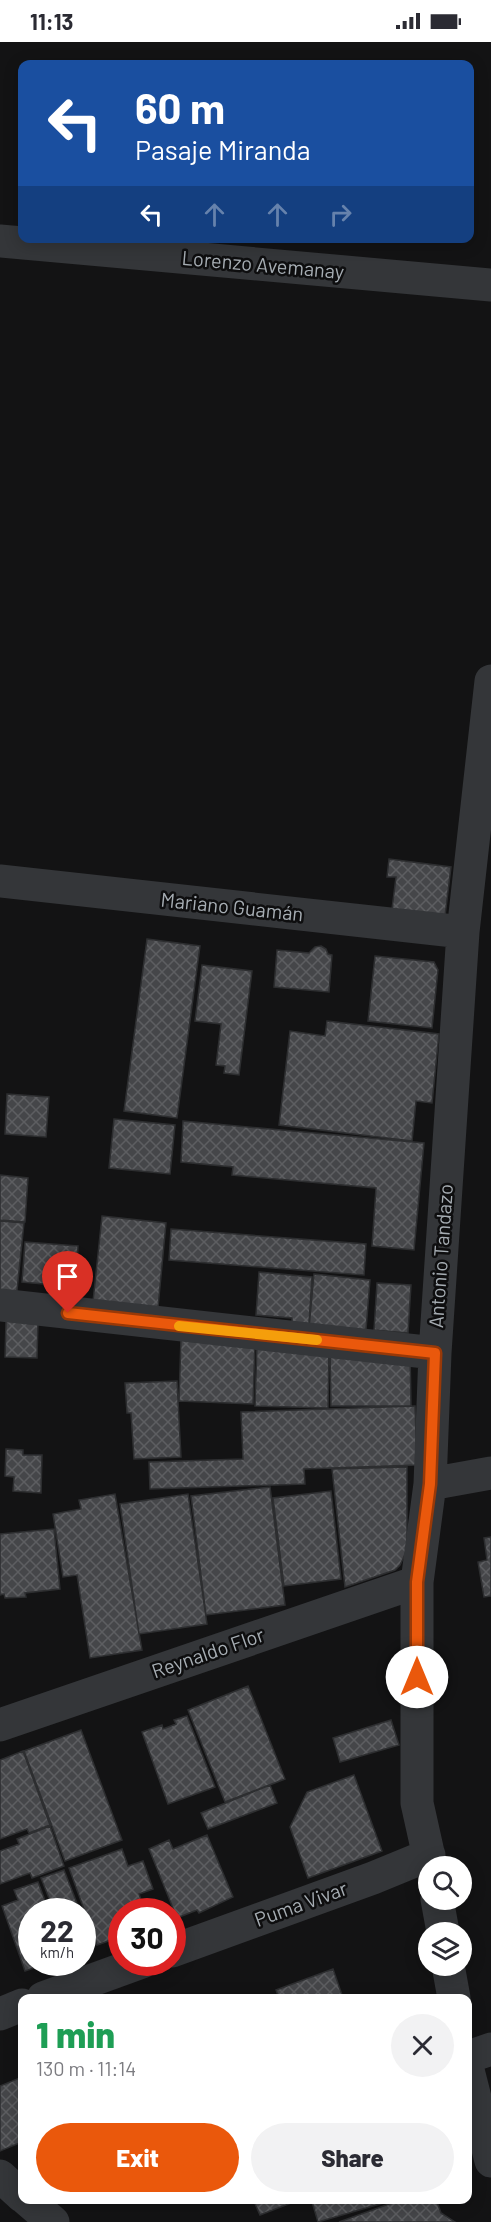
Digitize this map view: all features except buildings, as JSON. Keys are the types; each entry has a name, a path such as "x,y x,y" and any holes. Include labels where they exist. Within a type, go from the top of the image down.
{"street":[{"name":"Lorenzo Avemanay","path":"0,241 18,243"},
{"name":"Lorenzo Avemanay","path":"22,243 491,285"},
{"name":"Antonio Tandazo","path":"429,1856 417,1803 417,1582 430,1484 435,1353 463,932 491,681"},
{"name":"Mariano Guamán","path":"0,881 463,932"},
{"path":"0,1305 435,1353"},
{"path":"430,1484 491,1473"},
{"name":"Reynaldo Flor","path":"0,1725 417,1582"},
{"name":"Puma Vivar","path":"186,1946 418,1864"},
{"path":"54,1994 108,1974"},
{"path":"450,1976 453,1994"},
{"path":"0,2014 18,2007"},
{"path":"472,2056 491,2049"},
{"path":"472,2086 491,2161"},
{"path":"0,2176 18,2192"},
{"path":"33,2204 53,2222"}],"slow traffic":[{"path":"179,1326 317,1340"}],"route":[{"path":"68,1313 435,1353 430,1484 417,1582 417,1677"}]}
